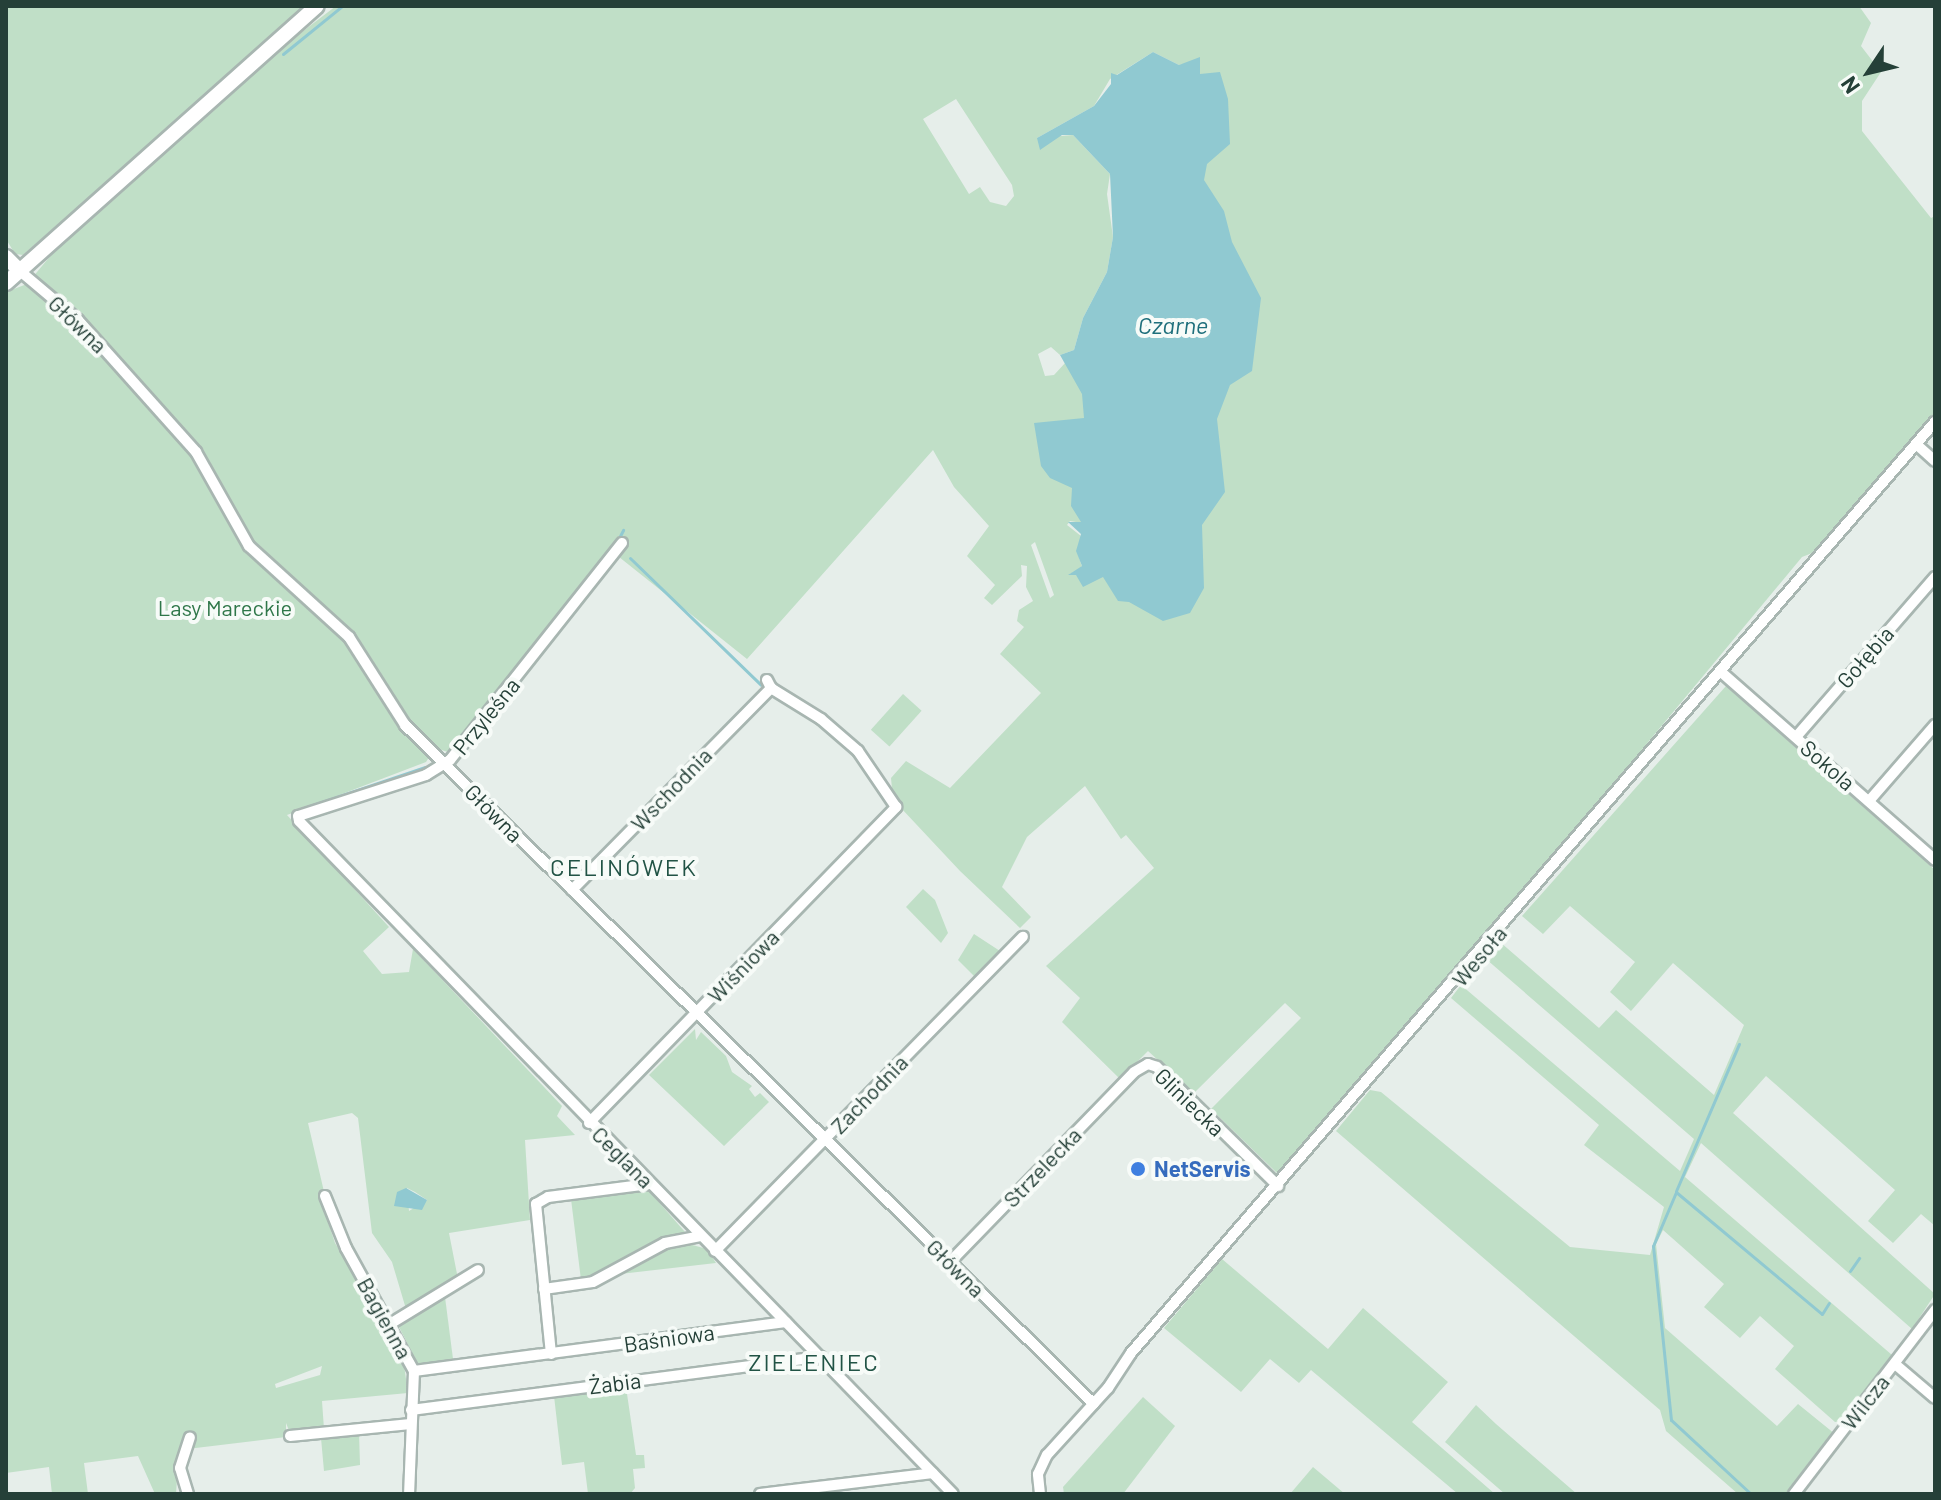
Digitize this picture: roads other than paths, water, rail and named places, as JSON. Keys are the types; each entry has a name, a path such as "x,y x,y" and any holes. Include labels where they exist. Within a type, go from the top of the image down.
{"main road":[{"path":"6,283 317,6"},
{"path":"277,44 327,6"},
{"name":"Główna","path":"6,257 20,271"}],"street":[{"name":"Główna","path":"20,271 78,320 196,452 262,563 317,603 349,637 396,713 444,764 1094,1404"},
{"name":"Wesoła","path":"1040,1494 1038,1474 1047,1455 1094,1404 1131,1353 1935,422"},
{"path":"1916,444 1935,461"},
{"name":"Przyleśna","path":"298,816 426,775 444,764 622,543"},
{"name":"Gołębia","path":"1796,737 1935,577"},
{"name":"Sokola","path":"1720,671 1935,860"},
{"name":"Wschodnia","path":"572,890 769,684 821,719 858,751 896,807"},
{"path":"1869,801 1935,725"},
{"name":"Wiśniowa","path":"589,1123 896,807"},
{"name":"Ceglana","path":"298,816 305,830 953,1494"},
{"name":"Zachodnia","path":"715,1251 1023,937"},
{"name":"Gliniecka","path":"1134,1072 1148,1064 1157,1067 1278,1186"},
{"name":"Strzelecka","path":"950,1262 1134,1072"},
{"path":"551,1354 536,1208 540,1199 649,1184"},
{"name":"Bagienna","path":"325,1196 346,1248 414,1371 409,1494"},
{"path":"544,1289 593,1282 665,1243 700,1236"},
{"path":"390,1324 478,1270"},
{"name":"Wilcza","path":"1794,1494 1935,1310"},
{"name":"Baśniowa","path":"414,1371 786,1322"},
{"name":"Żabia","path":"411,1410 821,1357"},
{"path":"1895,1364 1935,1398"},
{"path":"290,1436 410,1424"},
{"path":"188,1494 180,1468 190,1438"},
{"path":"760,1494 933,1473"}],"water":[{"name":"Czarne","path":"1153,52 1179,65 1200,57 1200,74 1220,72 1228,99 1230,144 1207,164 1204,180 1224,211 1232,242 1261,298 1252,371 1230,385 1217,419 1225,492 1202,525 1204,588 1190,613 1163,621 1129,602 1118,601 1103,577 1083,587 1076,575 1068,575 1082,566 1076,551 1081,534 1068,522 1081,522 1071,506 1072,488 1050,478 1041,466 1034,423 1084,418 1082,394 1060,355 1074,350 1083,318 1107,272 1113,237 1110,174 1073,135 1062,135 1040,150 1037,138 1094,106 1111,84 1111,73 1117,75"},
{"path":"406,1188 427,1200 422,1210 394,1206 397,1192"}],"waterway":[{"path":"283,54 342,6"},
{"path":"620,536 623,530"},
{"path":"589,577 616,542"},
{"path":"630,558 761,685"},
{"path":"301,809 425,767"},
{"path":"1676,1191 1739,1044"},
{"path":"1751,1494 1671,1420 1653,1246 1676,1192 1822,1314 1829,1303"},
{"path":"1850,1271 1859,1258"}],"place":[{"name":"NetServis","path":"1138,1169"}],"district":[{"name":"CELINÓWEK","path":"624,867"},
{"name":"ZIELENIEC","path":"814,1362"}],"park label":[{"name":"Lasy Mareckie","path":"225,608"}]}
